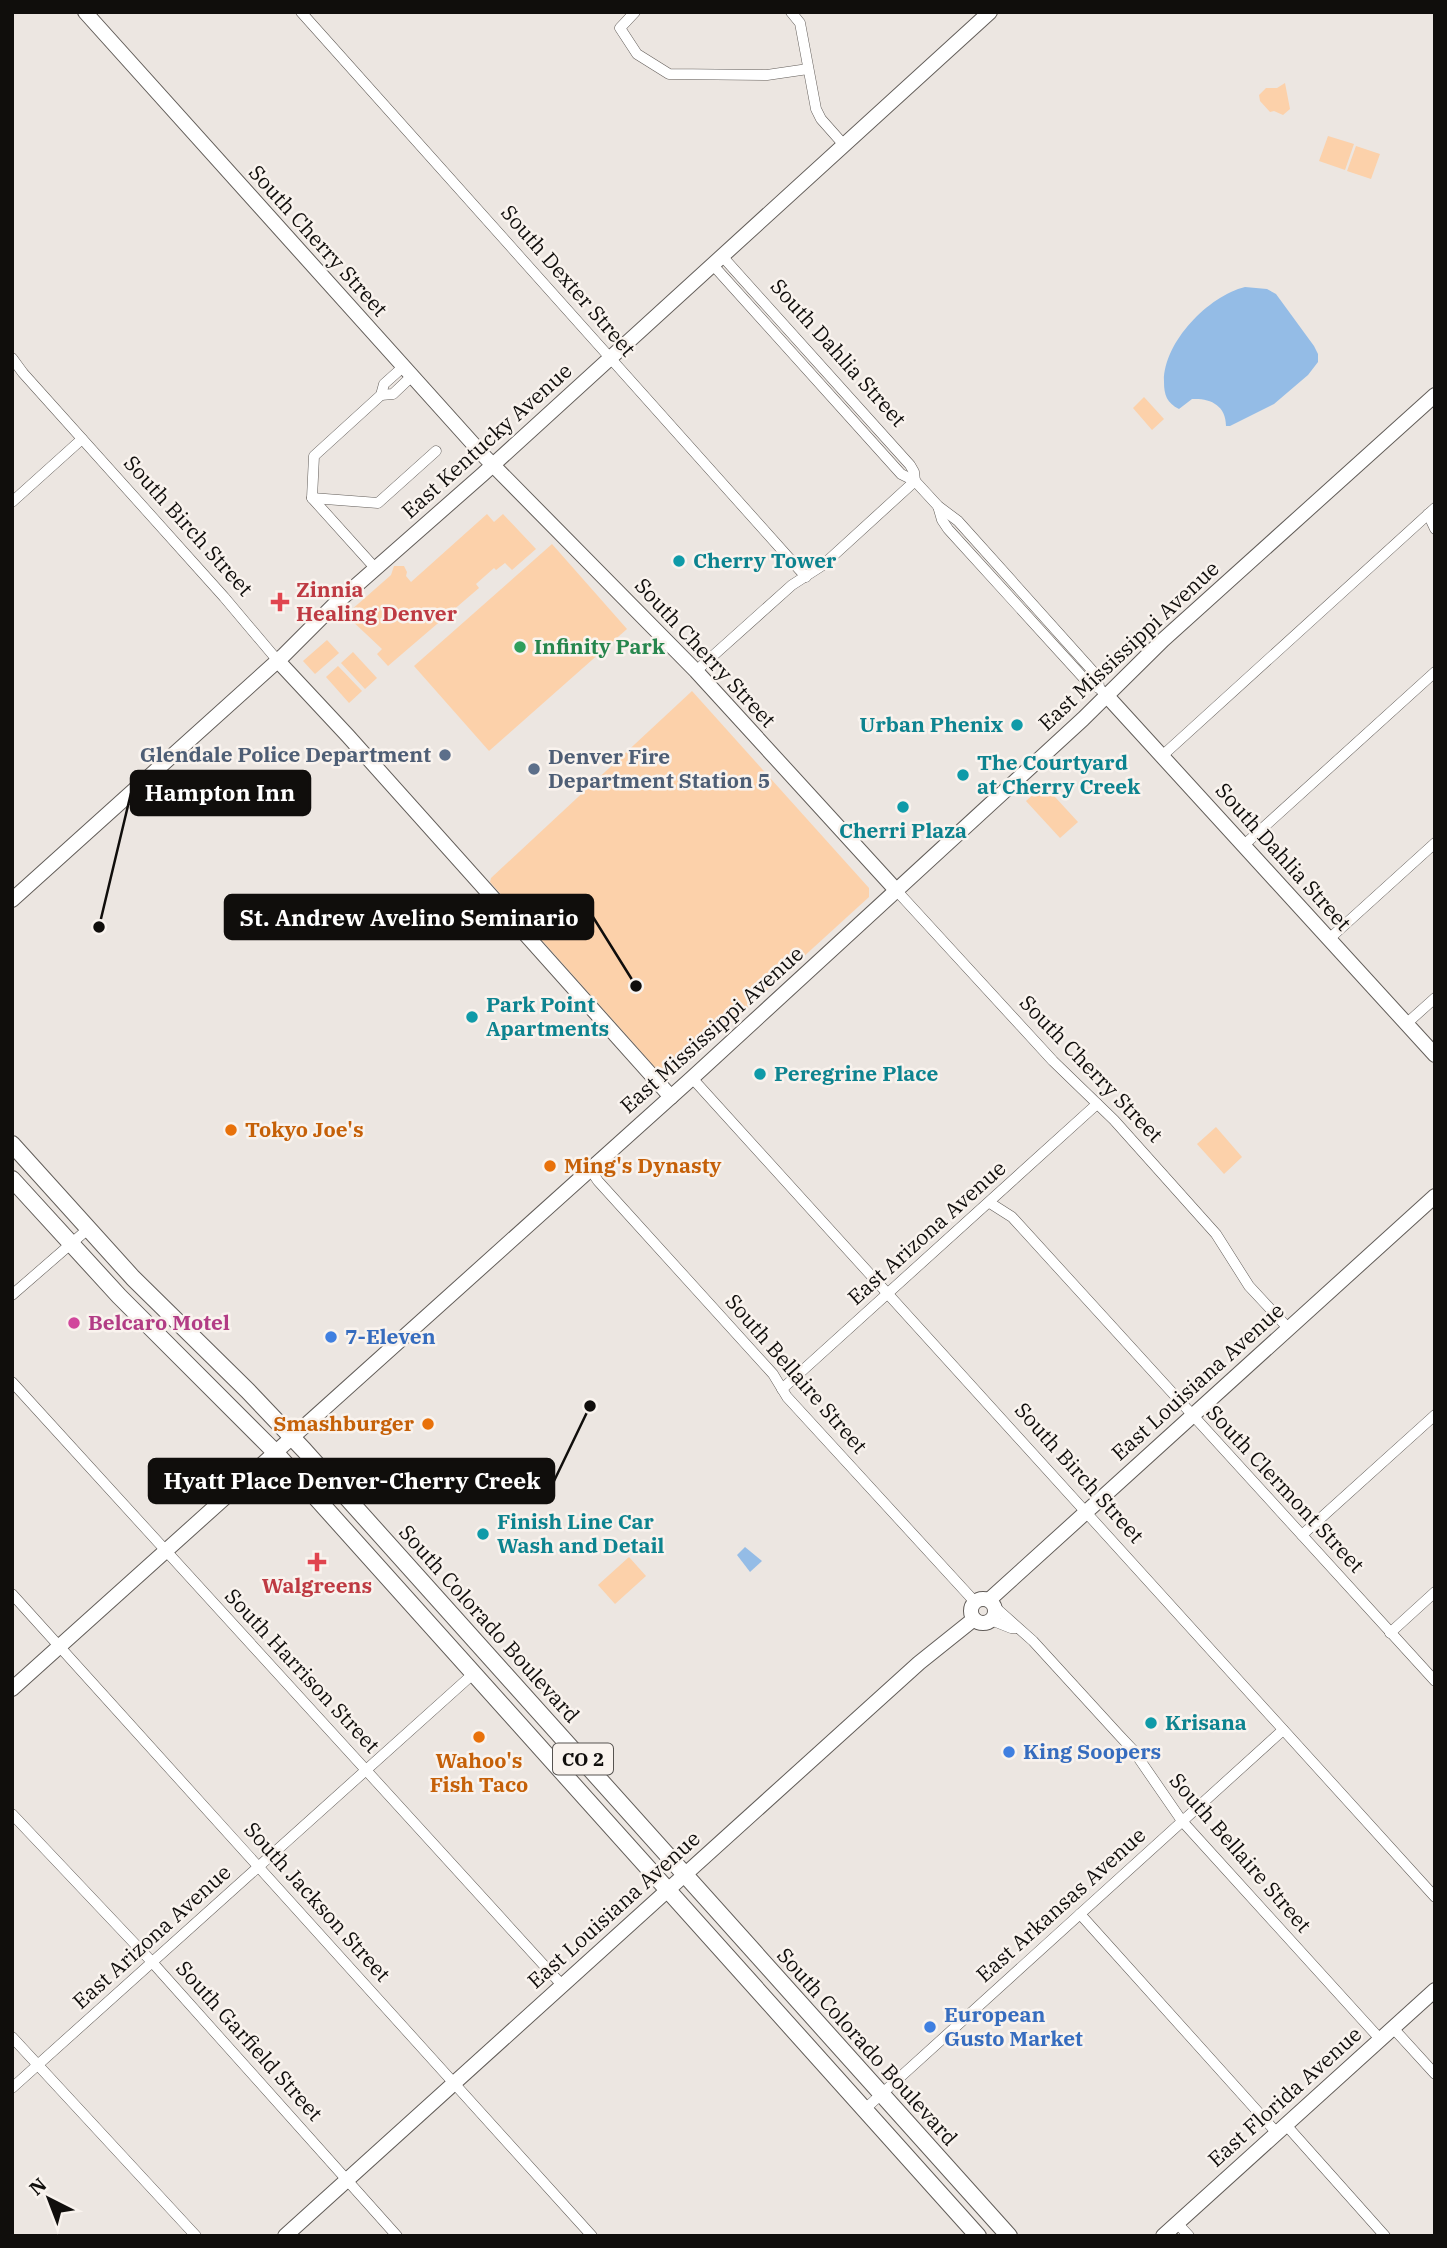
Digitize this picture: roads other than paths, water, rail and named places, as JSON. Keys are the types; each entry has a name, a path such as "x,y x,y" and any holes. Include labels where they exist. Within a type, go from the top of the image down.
{"main road":[{"name":"South Colorado Boulevard","path":"12,1144 133,1278 292,1437 1009,2236"},
{"name":"South Colorado Boulevard","path":"12,1178 119,1296 275,1452 978,2236"}],"street":[{"name":"South Cherry Street","path":"85,12 493,465 696,671 1053,1061 1114,1120 1216,1234 1249,1286 1288,1328"},
{"name":"South Dexter Street","path":"301,12 806,577"},
{"path":"635,12 620,28 637,54 669,74 767,75 808,69"},
{"path":"791,12 800,23 818,114 844,145"},
{"name":"East Kentucky Avenue","path":"12,900 990,12"},
{"name":"South Dahlia Street","path":"717,260 910,465 915,481 937,506 958,521 1039,610 1098,677 1103,692 1435,1055"},
{"name":"South Birch Street","path":"12,358 278,661 671,1097"},
{"path":"376,569 313,498 314,456 381,395 393,394 407,372"},
{"name":"East Mississippi Avenue","path":"12,1689 692,1078 896,890 1103,692 1435,395"},
{"path":"12,502 82,439"},
{"path":"313,498 378,503 436,451"},
{"path":"696,671 792,585 822,565 915,481"},
{"path":"1432,511 1435,529"},
{"path":"1162,756 1432,511"},
{"path":"1244,845 1435,672"},
{"path":"1329,939 1435,843"},
{"path":"1406,1024 1435,998"},
{"name":"South Birch Street","path":"692,1078 1435,1897"},
{"name":"East Arizona Avenue","path":"782,1389 1097,1104"},
{"name":"South Bellaire Street","path":"590,1169 773,1374 796,1407 988,1608 1040,1648 1133,1750 1182,1821 1380,2039"},
{"name":"East Louisiana Avenue","path":"285,2236 919,1663 974,1619 971,1608 988,1608 1086,1512 1435,1196"},
{"name":"South Clermont Street","path":"990,1203 1012,1217 1435,1681"},
{"path":"12,1295 88,1229"},
{"name":"South Harrison Street","path":"12,1382 562,1985"},
{"path":"1302,1535 1435,1415"},
{"path":"1391,1633 1435,1592"},
{"name":"South Jackson Street","path":"12,1594 592,2236"},
{"name":"East Arizona Avenue","path":"12,2088 473,1674"},
{"name":"East Arkansas Avenue","path":"865,2109 1283,1730"},
{"name":"South Garfield Street","path":"12,1814 152,1962 397,2236"},
{"path":"1080,1914 1385,2236"},
{"name":"East Florida Avenue","path":"1163,2236 1435,1990"},
{"path":"1393,2028 1435,2074"},
{"path":"12,2037 196,2236"},
{"path":"1177,2223 1188,2236"}],"water":[{"path":"1245,287 1267,289 1276,294 1314,346 1318,362 1308,375 1274,404 1226,426 1223,413 1216,404 1192,399 1179,409 1172,404 1165,391 1166,367 1179,337 1190,323 1217,300"},
{"path":"745,1547 762,1561 750,1572 737,1555"}],"place":[{"name":"Cherry Tower","path":"679,561"},
{"name":"Zinnia Healing Denver","path":"280,602"},
{"name":"Infinity Park","path":"520,647"},
{"name":"Urban Phenix","path":"1017,725"},
{"name":"Glendale Police Department","path":"445,755"},
{"name":"Denver Fire Department Station 5","path":"534,769"},
{"name":"The Courtyard at Cherry Creek","path":"963,775"},
{"name":"Cherri Plaza","path":"903,807"},
{"name":"Hampton Inn","path":"99,927"},
{"name":"St. Andrew Avelino Seminario","path":"636,986"},
{"name":"Park Point Apartments","path":"472,1017"},
{"name":"Peregrine Place","path":"760,1074"},
{"name":"Tokyo Joe's","path":"231,1130"},
{"name":"Ming's Dynasty","path":"550,1166"},
{"name":"Belcaro Motel","path":"74,1323"},
{"name":"7-Eleven","path":"331,1337"},
{"name":"Hyatt Place Denver-Cherry Creek","path":"590,1406"},
{"name":"Smashburger","path":"428,1424"},
{"name":"Finish Line Car Wash and Detail","path":"483,1534"},
{"name":"Walgreens","path":"317,1562"},
{"name":"Krisana","path":"1151,1723"},
{"name":"Wahoo's Fish Taco","path":"479,1737"},
{"name":"King Soopers","path":"1009,1752"},
{"name":"European Gusto Market","path":"930,2027"}]}
